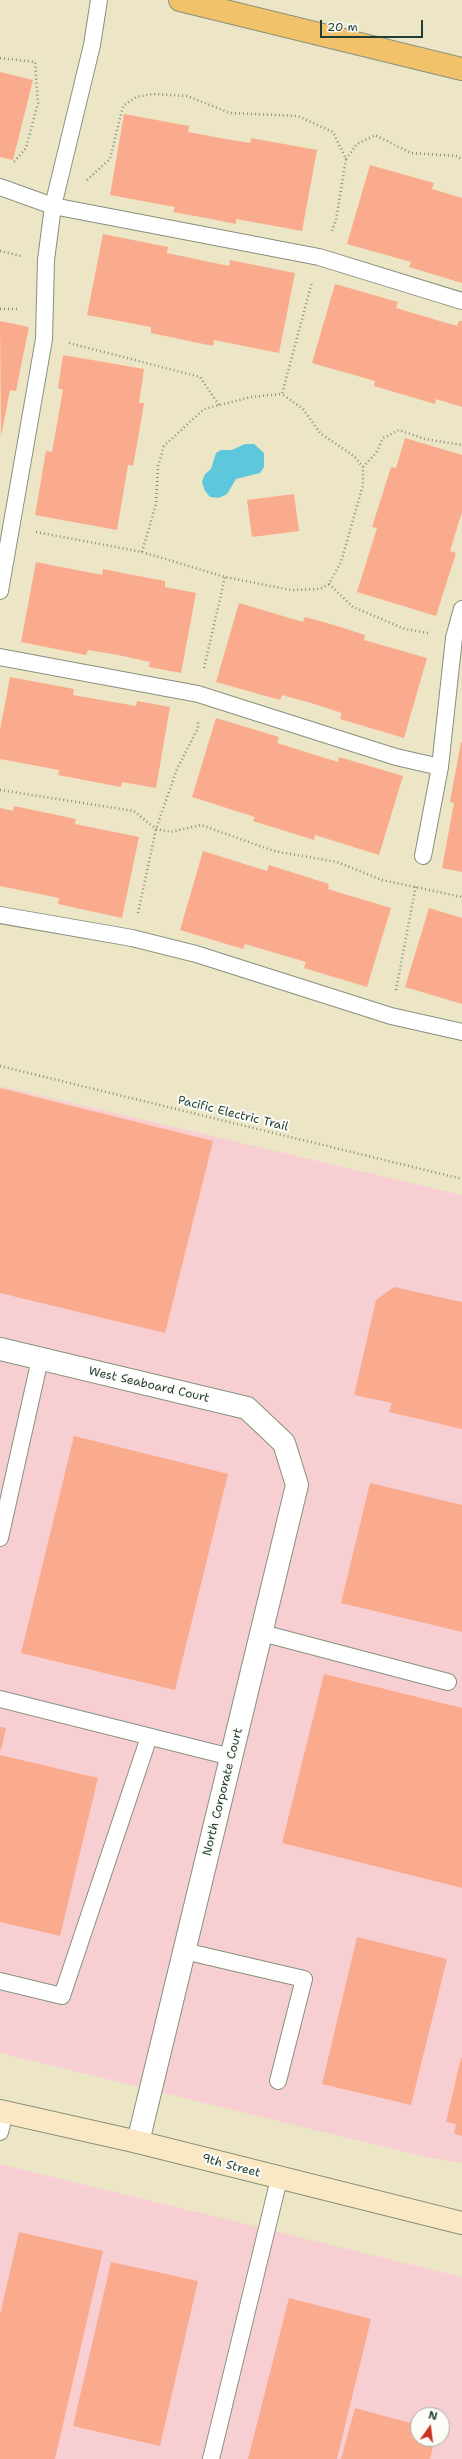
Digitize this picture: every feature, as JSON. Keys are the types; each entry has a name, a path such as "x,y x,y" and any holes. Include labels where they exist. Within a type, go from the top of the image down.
{"main road":[{"path":"180,0 462,69"}],"street":[{"name":"West Seaboard Court","path":"0,1350 247,1408 284,1443"},
{"name":"North Corporate Court","path":"138,2142 298,1485 284,1443"},
{"name":"9th Street","path":"2,2118 138,2142 278,2179 462,2223"}],"lane":[{"path":"0,591 44,339 46,260 53,206 92,45 99,0"},
{"path":"0,187 53,206 319,257 462,301"},
{"path":"424,856 440,767 454,638 462,609"},
{"path":"0,657 198,694 396,757 440,767"},
{"path":"0,915 132,938 196,954 391,1016 462,1032"},
{"path":"0,1538 40,1359"},
{"path":"262,1633 448,1682"},
{"path":"0,1700 231,1757"},
{"path":"0,1981 62,1996 149,1737"},
{"path":"184,1951 304,1979 278,2081"},
{"path":"211,2459 278,2179"}],"path":[{"path":"0,58 35,62 38,103 26,148 12,165"},
{"path":"346,159 357,144 375,135 411,153 457,156 462,160"},
{"path":"44,339 86,346 200,377 219,405"},
{"path":"13,522 40,534 142,552 225,577 291,590 320,589 329,584 341,562 361,492 362,467 354,456 320,433 303,409 282,394"},
{"path":"362,467 376,453 383,438 399,430 425,439 462,445"},
{"path":"132,938 156,829 177,769 198,728 198,694 225,577"},
{"path":"329,584 353,607 405,629 454,638"},
{"path":"0,790 134,811 156,829 171,832 201,825 274,851 337,862 382,880 462,897"},
{"path":"391,1016 416,886 424,856"},
{"name":"Pacific Electric Trail","path":"0,1066 462,1179"}],"shaded area":[{"path":"0,1086 462,1195 462,2163 426,2157 0,2053"},
{"path":"0,2164 462,2277 462,2459 0,2459"}],"water":[{"path":"245,444 254,444 264,453 264,467 260,473 236,479 227,494 219,498 210,497 205,491 202,482 205,474 211,469 216,453 221,450 232,450"}],"building":[{"path":"0,72 33,80 13,160 0,157"},
{"path":"124,114 189,126 188,132 220,138 250,143 251,138 317,150 302,231 236,219 236,224 173,212 175,207 110,195"},
{"path":"370,165 434,183 432,189 462,198 462,283 409,267 411,262 347,244"},
{"path":"103,234 168,247 167,253 229,266 230,260 295,273 279,353 214,340 213,346 151,333 151,327 87,315"},
{"path":"335,284 398,302 396,308 457,326 459,321 462,321 462,407 436,399 435,404 374,386 375,381 312,363"},
{"path":"0,321 29,327 16,391 10,390 1,437"},
{"path":"63,355 144,369 139,403 144,403 139,433 133,466 128,465 117,530 35,515 46,451 52,452 63,390 58,388"},
{"path":"405,438 462,455 462,512 450,551 456,553 436,616 357,592 377,528 372,527 391,467 396,468"},
{"path":"294,494 299,531 252,537 247,500"},
{"path":"36,562 102,575 103,569 165,581 165,587 196,593 181,673 149,667 150,662 118,655 88,650 86,655 21,642"},
{"path":"239,603 303,622 305,617 334,625 365,635 364,640 427,658 404,738 340,719 342,713 311,703 282,695 280,700 216,682"},
{"path":"10,677 74,689 73,695 136,706 137,701 170,707 156,788 122,782 121,787 58,775 59,770 0,759 0,730"},
{"path":"216,718 279,737 277,743 338,762 339,757 403,776 379,855 315,835 314,840 253,821 255,817 192,797"},
{"path":"461,742 462,872 442,868 454,803 450,802"},
{"path":"14,806 76,819 75,824 139,837 122,918 58,904 59,898 0,886 0,808 13,811"},
{"path":"203,851 267,871 269,865 329,884 328,889 391,908 367,987 304,968 306,962 245,944 243,949 180,930"},
{"path":"429,908 462,918 462,1004 405,987"},
{"path":"0,1088 213,1141 165,1333 0,1293"},
{"path":"394,1287 462,1302 462,1429 389,1412 392,1403 354,1395 376,1300"},
{"path":"74,1436 228,1474 175,1690 21,1653"},
{"path":"370,1483 462,1505 462,1632 341,1603"},
{"path":"324,1674 462,1708 462,1888 282,1843"},
{"path":"0,1727 6,1728 1,1750 0,1750"},
{"path":"0,1755 98,1778 60,1936 0,1922"},
{"path":"357,1937 447,1959 411,2105 322,2084"},
{"path":"461,2058 462,2136 454,2134 456,2124 446,2122"},
{"path":"19,2232 103,2251 55,2459 0,2459 0,2315"},
{"path":"111,2262 198,2281 160,2446 73,2426"},
{"path":"289,2298 371,2319 337,2459 248,2459"},
{"path":"355,2408 410,2423 410,2447 433,2447 430,2459 341,2459"}]}
